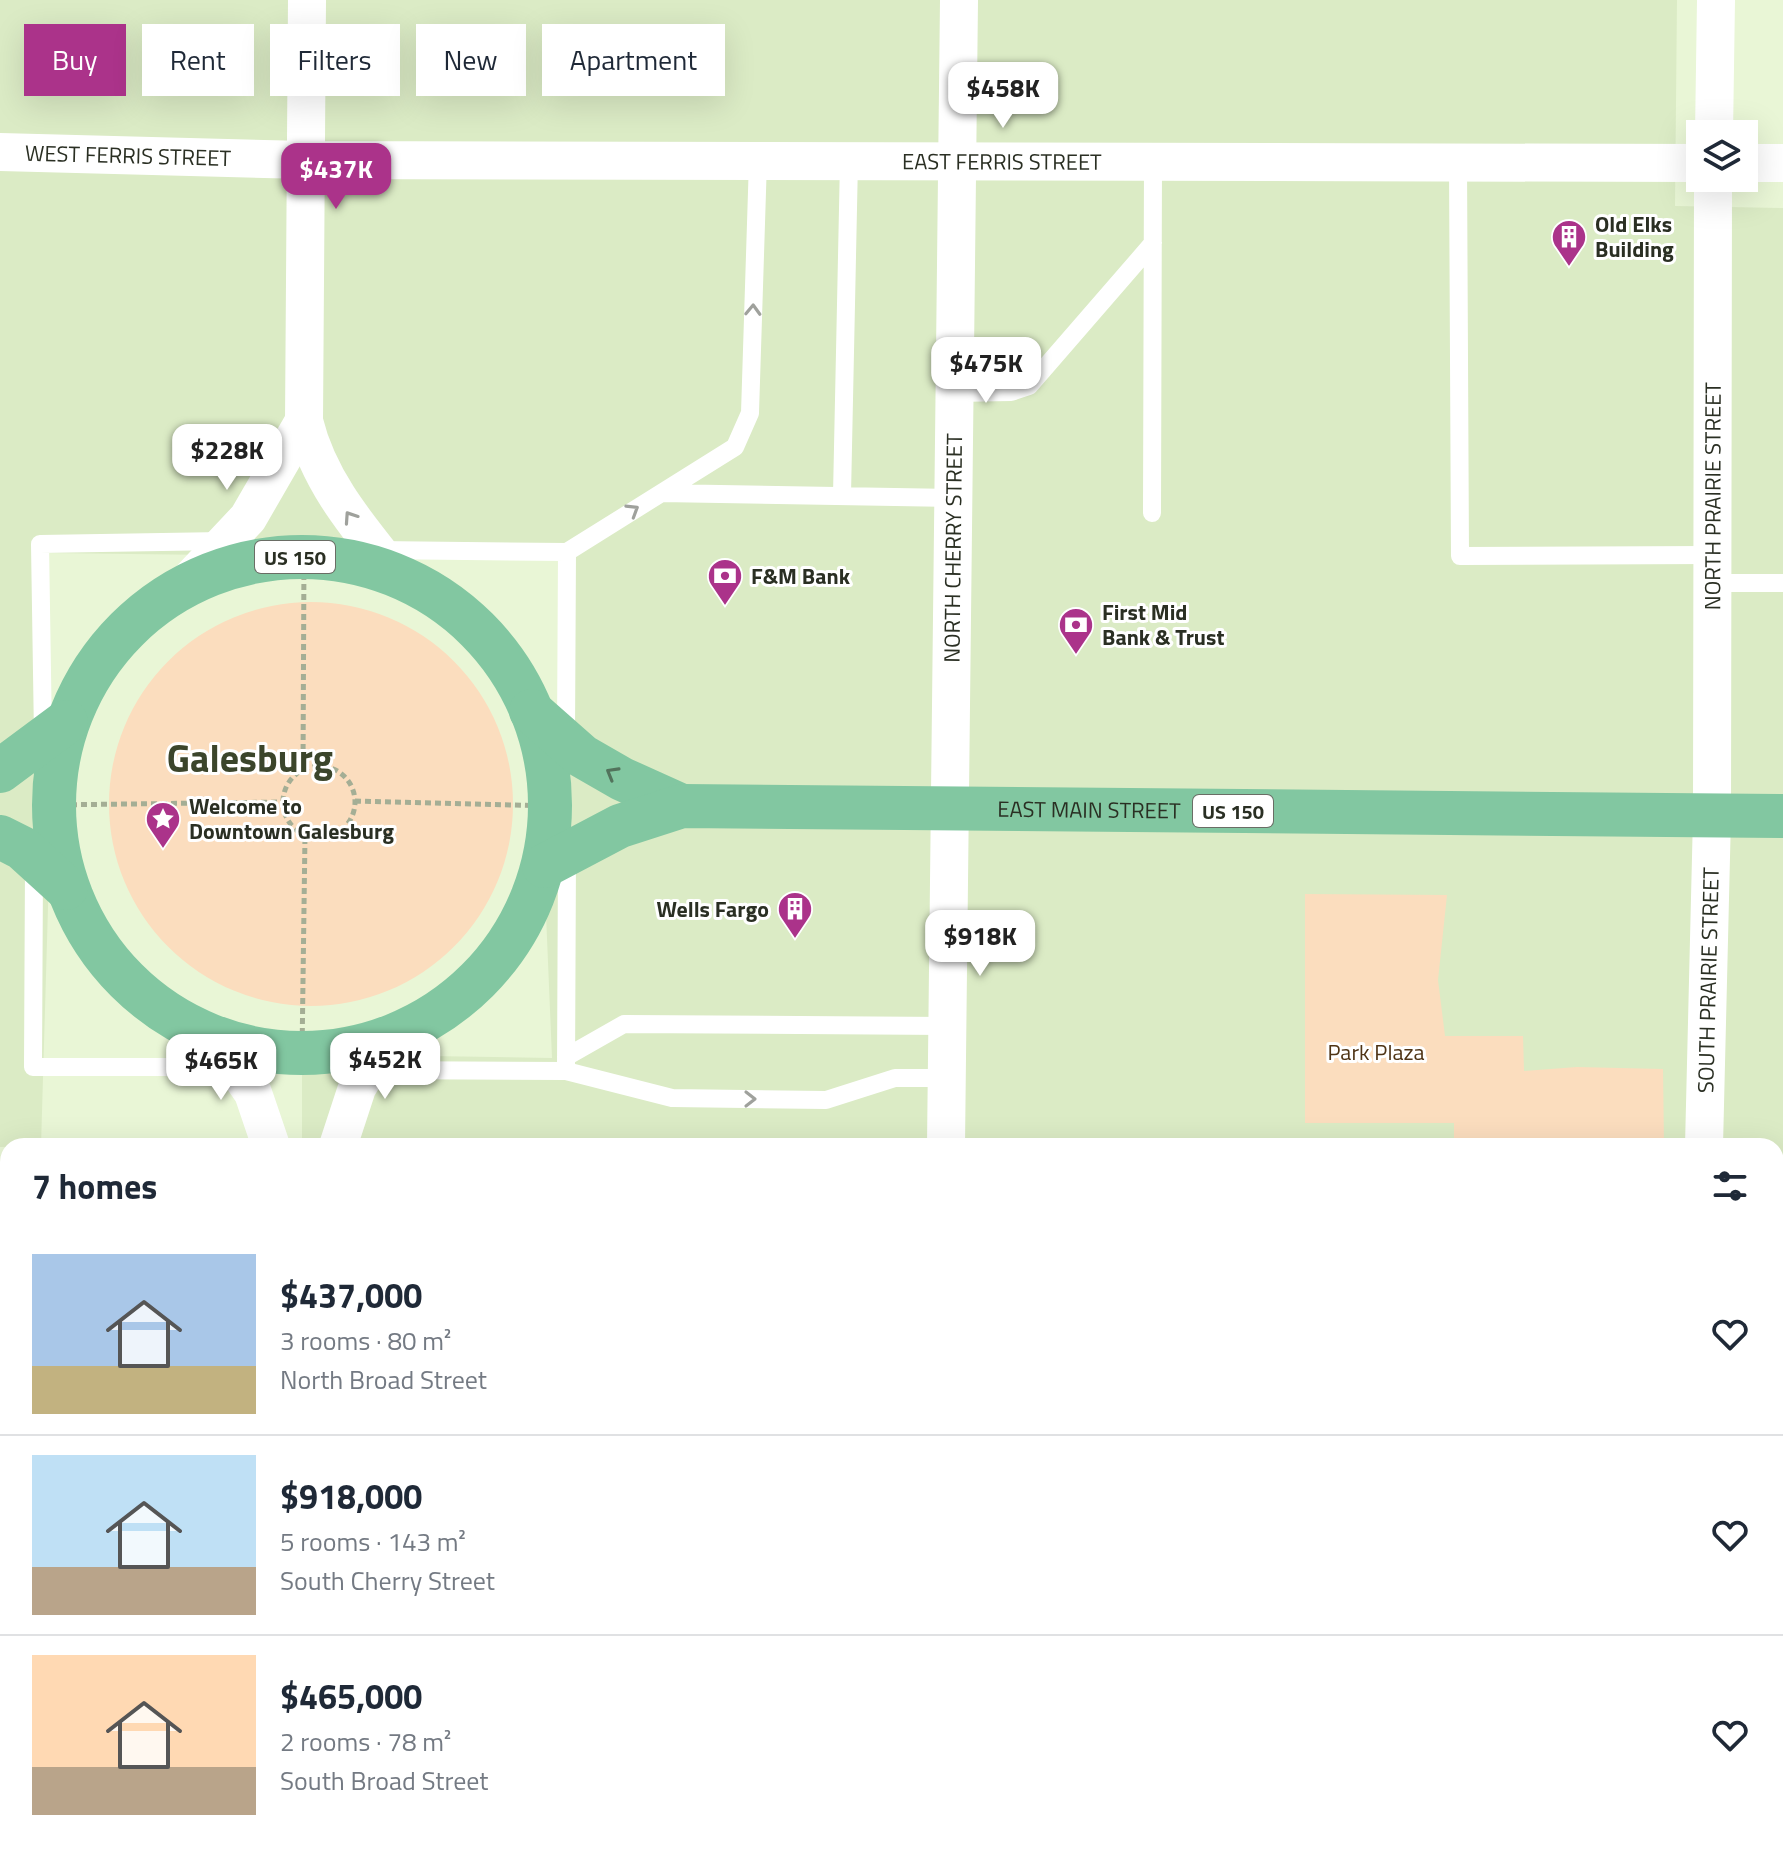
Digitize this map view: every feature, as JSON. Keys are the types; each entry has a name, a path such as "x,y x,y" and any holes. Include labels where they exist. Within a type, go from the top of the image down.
{"main road":[{"name":"US 150","path":"0,771 55,731 93,667 134,620 185,585 242,563 304,556 368,565 388,564 480,630 519,681 531,711"},
{"name":"EAST MAIN STREET","path":"531,711 582,756 622,779 682,806"},
{"path":"55,731 51,805 66,888 89,936 121,978 162,1012 222,1052 302,1054 368,1045 378,1054 481,980 520,927 556,860 543,741 531,711"},
{"name":"EAST MAIN STREET","path":"556,860 620,826 682,806 1783,816"},
{"path":"17,848 66,888"}],"street":[{"path":"307,0 304,421 309,442 329,485 355,525 388,564"},
{"name":"NORTH CHERRY STREET","path":"946,1138 959,0"},
{"path":"1714,120 1716,0"},
{"name":"WEST FERRIS STREET","path":"0,152 305,160"},
{"name":"EAST FERRIS STREET","path":"305,160 1686,163"},
{"path":"1758,163 1783,163"},
{"name":"NORTH PRAIRIE STREET","path":"1712,816 1713,192"},
{"path":"185,585 248,518 304,421"},
{"name":"SOUTH PRAIRIE STREET","path":"1704,1138 1712,816"},
{"path":"222,1052 253,1093 268,1138"},
{"path":"341,1138 357,1088 378,1054"}],"lane":[{"path":"388,564 567,552 735,447 750,413 758,160"},
{"path":"842,495 849,161"},
{"path":"1152,513 1153,161"},
{"path":"1458,162 1460,556 1712,569 1783,583"},
{"path":"955,393 1011,392 1029,386 1153,243"},
{"path":"661,493 954,498"},
{"path":"55,731 40,544 226,541"},
{"path":"566,741 567,552"},
{"path":"17,848 33,1067 222,1052"},
{"path":"556,860 566,1064"},
{"path":"566,1064 624,1024 948,1026"},
{"path":"378,1054 566,1064 672,1098 826,1100 895,1078 948,1078"}],"path":[{"path":"303,770 304,556"},
{"path":"315,766 327,767 347,779 355,801 354,813 348,824 339,832 316,838 305,835 289,822 283,802 288,783 303,770 315,766"},
{"path":"355,801 552,806"},
{"path":"51,805 283,802"},
{"path":"302,1054 305,835"}],"shaded area":[{"path":"0,0 1677,0 1675,206 1783,208 1783,1138 302,1138 302,1054 552,1058 544,866 552,806 567,552 304,556 47,553 51,805 41,1138 0,1138"}],"green space":[{"path":"311,602 350,606 388,617 423,636 454,661 479,692 498,727 509,765 513,804 509,843 498,881 479,916 454,947 423,972 388,991 350,1002 311,1006 272,1002 234,991 199,972 168,947 143,916 124,881 113,843 109,804 113,765 124,727 143,692 168,661 199,636 234,617 272,606"},
{"name":"Park Plaza","path":"1305,894 1447,895 1438,980 1445,1036 1523,1036 1524,1071 1577,1067 1663,1069 1664,1138 1454,1138 1454,1123 1305,1123"}],"place":[{"name":"Old Elks Building","path":"1569,268"},
{"name":"F&M Bank","path":"725,607"},
{"name":"First Mid Bank & Trust","path":"1076,656"},
{"name":"Welcome to Downtown Galesburg","path":"163,850"},
{"name":"Wells Fargo","path":"795,940"}],"district":[{"name":"Galesburg","path":"250,758"}]}
